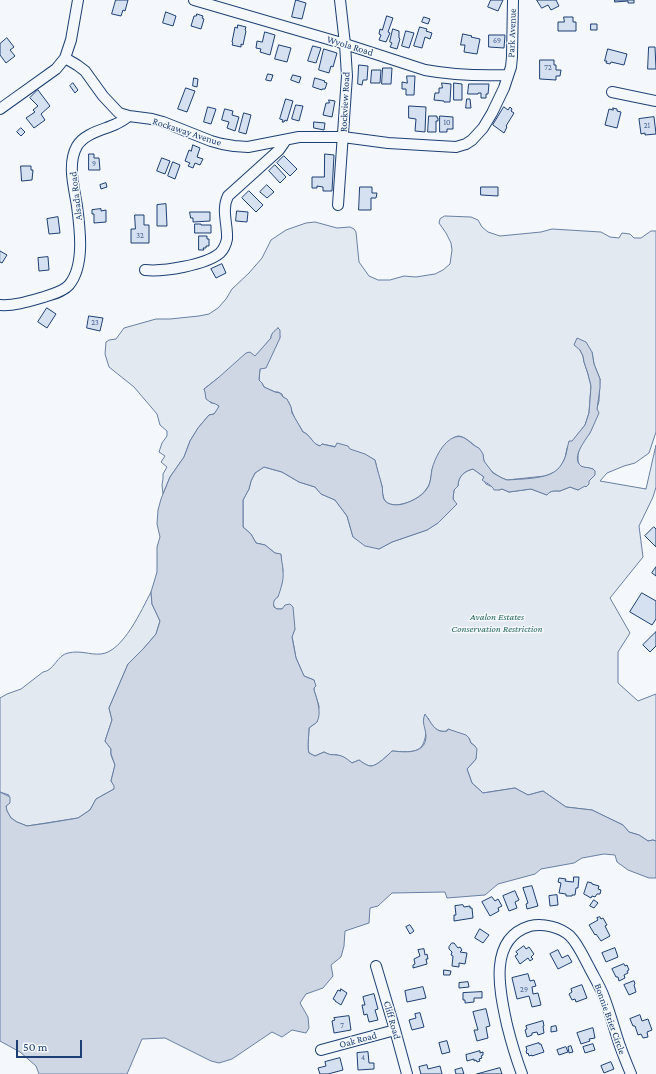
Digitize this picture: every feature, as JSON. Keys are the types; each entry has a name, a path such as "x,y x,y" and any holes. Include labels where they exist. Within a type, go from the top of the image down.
{"street":[{"path":"0,108 56,69 65,58 71,40 78,0"},
{"name":"Wyola Road","path":"194,0 345,44 425,70 475,75 508,75"},
{"name":"Rockview Road","path":"338,205 347,76 340,0"},
{"name":"Park Avenue","path":"462,146 472,140 487,122 501,95 508,75 512,57 513,0"},
{"name":"Rockaway Avenue","path":"65,58 84,71 103,96 119,113 163,122 211,141 234,146 248,147 299,137 343,137 388,143 456,147 462,146"},
{"path":"612,92 656,101"},
{"name":"Alsada Road","path":"0,305 7,306 52,294 68,286 74,278 78,263 80,242 72,172 74,155 82,140 90,135 118,124 129,116"},
{"path":"145,270 158,271 182,267 205,261 220,253 227,239 225,202 228,196 279,150 286,140"},
{"name":"Bonnie Brier Circle","path":"522,1074 515,1054 502,1004 499,967 502,954 512,936 526,927 538,925 552,927 565,932 578,947 599,985 631,1074"},
{"name":"Cliff Road","path":"376,966 407,1074"},
{"name":"Oak Road","path":"321,1050 395,1030"}],"green space":[{"name":"Avalon Estates Conservation Restriction","path":"445,216 471,217 478,220 482,227 488,232 500,236 541,232 552,229 601,232 610,237 619,238 622,233 630,234 634,238 641,238 651,231 656,231 656,432 649,453 635,463 607,473 600,481 646,489 656,445 656,487 653,497 639,526 643,557 610,598 630,633 618,652 618,683 638,701 656,694 656,841 648,841 639,835 629,832 623,825 592,810 566,807 543,791 528,795 515,788 483,793 472,783 467,769 476,759 475,746 471,743 469,738 448,729 447,731 438,730 433,726 428,718 424,743 421,747 417,750 411,751 392,751 373,766 365,764 359,760 352,763 342,756 324,752 315,756 309,753 309,728 317,722 319,706 314,690 314,680 304,676 296,658 292,636 295,629 282,609 277,609 274,607 273,602 276,598 283,570 281,555 275,553 265,545 256,543 251,534 243,527 243,500 255,473 264,467 282,472 299,482 315,487 321,494 335,500 347,516 353,537 379,549 392,542 427,530 438,523 456,504 453,499 454,490 458,486 459,479 467,471 473,469 484,477 483,479 486,484 499,490 502,489 509,492 531,489 547,495 548,493 560,491 570,487 578,490 589,481 595,471 593,469 582,467 578,461 579,450 590,433 599,401 600,379 594,364 592,352 580,350 591,386 589,413 585,425 567,448 565,458 561,466 555,472 545,476 507,480 497,475 488,467 484,461 483,455 476,447 469,441 458,436 446,445 438,455 432,470 431,479 425,491 413,500 399,505 390,504 385,501 375,460 349,450 322,444 320,446 317,445 308,435 303,432 289,403 282,394 264,387 259,380 260,369 280,337 278,329 273,333 271,338 255,357 218,378 204,389 211,403 215,403 219,406 219,408 214,414 209,415 198,428 190,441 184,457 170,477 163,494 163,474 167,467 161,462 165,456 159,452 162,443 167,436 167,431 160,425 157,414 134,387 109,367 105,354 106,342 116,339 124,328 156,319 170,319 209,314 218,308 232,289 262,258 271,240 286,230 306,223 315,222 337,228 350,227 356,232 359,262 369,276 378,280 390,280 404,276 416,277 435,274 450,264 452,250 451,243 439,223 440,219"},
{"path":"151,592 152,604 160,621 156,634 128,664 109,708 112,720 105,741 111,749 111,755 115,765 111,781 115,786 114,789 96,799 90,810 78,818 27,826 17,822 11,818 6,808 9,795 0,792 0,698 21,689 43,672 50,669 64,654 77,652 101,654 117,646 131,629"}],"shaded area":[{"path":"278,328 280,330 280,338 266,368 260,369 259,380 264,387 280,393 287,399 292,413 303,432 306,433 317,445 320,446 322,444 335,447 337,443 348,446 350,449 365,454 375,460 384,499 393,505 411,501 425,492 431,479 432,469 437,455 447,442 459,436 465,438 479,448 483,454 484,461 493,473 507,480 544,476 556,471 564,460 569,441 572,441 585,425 589,413 591,386 583,356 580,350 574,345 577,338 586,342 592,352 594,364 600,379 600,388 597,409 599,413 591,431 580,448 577,458 581,466 591,468 595,471 595,475 586,487 585,486 578,490 570,487 560,491 548,493 547,495 531,489 509,492 502,489 494,490 490,485 482,480 484,477 473,469 467,471 459,479 458,486 454,490 453,499 457,504 438,523 427,530 392,542 379,549 365,546 353,537 347,516 335,500 321,494 315,487 299,482 282,472 264,467 255,473 243,500 243,527 251,534 256,543 265,545 275,553 281,554 283,581 278,597 274,601 274,607 277,609 282,609 285,605 290,604 293,607 295,629 292,637 296,658 304,676 314,680 316,686 314,690 319,714 317,722 309,728 309,753 315,756 324,752 342,756 352,763 359,760 365,764 373,766 392,751 408,752 418,750 422,747 425,743 426,737 424,723 425,714 431,724 439,731 447,731 448,729 466,735 475,746 477,749 476,759 467,769 472,783 483,793 515,788 528,795 543,791 566,807 592,810 623,825 629,832 639,835 648,841 656,841 656,878 649,878 628,870 617,862 615,855 604,854 582,858 574,863 541,869 535,874 498,884 485,895 447,898 445,892 392,893 378,906 370,908 369,923 345,931 344,946 341,957 331,965 333,976 323,988 306,994 300,1003 308,1017 309,1028 306,1033 292,1030 282,1037 272,1032 232,1059 219,1063 211,1061 165,1038 142,1039 127,1074 39,1074 36,1066 20,1052 0,1041 0,792 10,797 10,803 6,806 11,818 27,826 78,818 90,810 96,799 114,789 111,781 115,765 111,754 111,749 105,741 112,720 109,708 128,664 156,634 160,621 152,604 151,592 157,572 157,547 160,537 157,524 158,510 161,499 170,477 184,457 190,441 198,428 209,415 214,414 219,406 206,399 204,389 246,353 250,352 255,356"}],"building":[{"path":"116,0 128,0 125,11 123,10 121,16 112,14"},
{"path":"296,0 306,3 302,19 292,17"},
{"path":"491,0 503,0 498,11 488,7"},
{"path":"537,0 556,0 559,6 551,10 548,5 542,8"},
{"path":"615,0 634,0 634,3 628,3 628,1 615,2"},
{"path":"166,12 176,16 173,26 163,23"},
{"path":"197,14 203,16 202,18 204,19 201,29 191,26 194,16"},
{"path":"387,16 393,18 388,32 390,33 386,42 379,40 381,35 379,34"},
{"path":"424,17 430,19 428,24 422,22"},
{"path":"564,17 573,17 573,22 576,22 576,31 558,31 558,22 564,22"},
{"path":"591,24 597,24 597,30 591,30"},
{"path":"238,25 246,27 243,45 241,44 241,47 232,45 235,27 237,28"},
{"path":"420,27 427,29 426,31 432,33 430,39 425,37 422,48 414,46"},
{"path":"393,29 399,31 400,39 397,49 390,47 392,43 390,42"},
{"path":"406,31 414,33 409,48 402,46"},
{"path":"265,32 275,35 270,55 260,52 261,49 256,48 257,41 262,42"},
{"path":"463,34 480,39 477,54 464,52 465,45 461,45"},
{"path":"489,35 505,35 504,48 489,47"},
{"path":"7,38 14,47 10,50 15,56 6,63 0,55 0,44"},
{"path":"279,45 291,48 287,62 275,59"},
{"path":"313,46 321,48 316,63 308,61"},
{"path":"649,47 655,47 656,69 648,69"},
{"path":"324,49 337,53 333,67 331,66 329,73 319,70"},
{"path":"608,49 627,54 624,65 611,62 610,64 606,63 607,61 605,61"},
{"path":"540,60 554,60 556,70 561,70 560,76 556,76 556,80 540,79"},
{"path":"359,65 368,66 367,80 363,80 362,85 358,84"},
{"path":"383,68 392,68 391,84 382,84"},
{"path":"372,70 381,70 380,83 371,83"},
{"path":"268,74 273,75 271,81 266,80"},
{"path":"293,75 301,77 299,83 291,80"},
{"path":"407,76 415,76 414,95 406,95 406,89 402,89 402,82 407,83"},
{"path":"194,78 198,79 197,87 193,86"},
{"path":"315,78 327,83 325,89 322,90 313,87"},
{"path":"73,83 78,90 75,93 70,86"},
{"path":"442,83 451,84 450,102 434,100 435,93 439,93 439,88 442,88"},
{"path":"454,83 462,84 462,100 454,100"},
{"path":"469,84 489,84 486,98 481,98 481,93 468,94"},
{"path":"186,88 195,91 187,112 178,109"},
{"path":"38,90 50,106 41,114 45,120 34,128 26,118 35,112 33,110 38,106 30,98"},
{"path":"286,99 293,101 287,121 285,120 282,122 283,120 280,119"},
{"path":"467,99 470,99 471,108 466,108"},
{"path":"329,100 335,101 332,117 323,115 326,103 329,103"},
{"path":"296,105 303,106 299,121 292,119"},
{"path":"409,106 426,107 425,132 415,131 416,119 409,118"},
{"path":"208,107 216,109 211,124 204,122"},
{"path":"504,107 508,110 510,107 512,109 511,111 514,113 506,126 507,127 504,133 493,125"},
{"path":"613,108 621,112 617,128 605,125 609,109 613,110"},
{"path":"225,109 233,111 232,115 239,117 235,131 227,128 229,122 222,120"},
{"path":"244,113 251,115 246,134 239,132"},
{"path":"429,116 437,116 438,118 438,121 436,121 436,132 428,132"},
{"path":"440,116 453,117 453,129 447,129 447,132 440,132"},
{"path":"654,117 656,134 641,134 639,119"},
{"path":"314,122 325,123 324,130 314,128"},
{"path":"21,128 25,132 21,136 17,132"},
{"path":"193,145 200,148 197,157 203,159 200,165 195,163 193,168 188,166 190,163 185,161 189,150 191,151"},
{"path":"89,154 94,154 94,158 99,158 100,170 89,170"},
{"path":"325,154 334,155 332,191 323,191 323,187 317,186 317,188 312,188 312,177 324,177"},
{"path":"284,156 297,169 290,176 277,163"},
{"path":"162,158 170,161 165,174 157,171"},
{"path":"173,162 180,165 175,179 168,176"},
{"path":"275,165 286,177 280,183 269,171"},
{"path":"21,166 31,166 31,170 33,170 32,180 22,181"},
{"path":"106,183 107,187 101,189 100,185"},
{"path":"267,185 274,192 267,198 260,192"},
{"path":"360,187 372,187 372,193 377,193 376,198 371,198 371,210 359,210"},
{"path":"481,187 498,187 498,196 481,195"},
{"path":"249,191 263,205 256,212 242,198"},
{"path":"166,204 167,226 157,226 157,205"},
{"path":"101,209 101,211 106,210 106,222 94,223 94,214 92,214 92,210"},
{"path":"237,211 248,212 247,222 236,221"},
{"path":"190,212 210,212 210,221 193,222"},
{"path":"135,215 144,215 144,225 149,225 149,243 131,243 131,229 135,229"},
{"path":"58,217 60,233 49,234 47,219"},
{"path":"195,224 211,225 211,233 195,233"},
{"path":"199,236 207,236 207,239 209,239 209,246 203,248 204,250 199,250"},
{"path":"0,251 7,255 2,263 0,262"},
{"path":"48,257 49,270 39,271 38,258"},
{"path":"222,264 226,273 216,278 211,269"},
{"path":"47,308 56,314 47,328 38,322"},
{"path":"89,316 103,318 100,331 87,328"},
{"path":"654,527 656,529 656,547 645,536"},
{"path":"656,567 656,576 652,573"},
{"path":"642,593 656,601 656,619 652,625 630,612"},
{"path":"656,632 656,646 650,652 643,645"},
{"path":"574,877 579,877 578,888 576,888 575,895 566,896 566,894 559,893 561,883 558,882 559,878 566,879 565,881 573,882"},
{"path":"588,882 599,886 598,889 601,890 600,894 597,894 595,897 592,896 591,898 584,894"},
{"path":"532,886 538,906 527,909 526,904 528,903 523,888"},
{"path":"515,891 519,900 515,902 517,908 509,911 503,896"},
{"path":"557,895 558,905 550,906 549,896"},
{"path":"492,897 495,901 498,899 502,906 498,908 499,911 490,916 482,902"},
{"path":"594,900 598,903 594,908 590,906"},
{"path":"463,905 464,907 470,906 470,908 472,908 473,918 454,921 454,915 456,915 455,906"},
{"path":"600,917 601,919 603,918 607,925 605,926 610,936 601,941 589,925 598,920 597,918"},
{"path":"410,925 414,931 410,934 406,927"},
{"path":"480,929 489,935 483,943 475,938"},
{"path":"452,943 454,943 458,948 460,947 462,950 460,952 467,953 465,964 459,963 459,967 452,966 453,956 451,955 452,952 449,947"},
{"path":"524,946 526,949 529,947 534,954 531,957 533,959 530,961 528,958 520,964 515,956 518,954 516,952"},
{"path":"615,948 618,957 606,962 602,953"},
{"path":"424,949 425,955 427,954 428,959 426,959 427,964 413,968 413,965 415,964 414,959 420,956 418,950"},
{"path":"558,950 562,958 568,955 572,962 558,969 550,954"},
{"path":"624,964 625,966 627,965 629,970 627,971 628,973 624,975 625,978 619,981 612,969"},
{"path":"444,970 451,971 450,975 444,975"},
{"path":"528,974 530,981 534,980 536,986 532,987 533,994 538,993 541,1005 532,1007 529,996 517,999 512,978"},
{"path":"634,981 636,992 629,995 624,985"},
{"path":"468,982 469,987 459,988 459,983"},
{"path":"582,985 587,998 576,1002 575,999 572,1000 569,994 572,992 571,989"},
{"path":"423,987 426,998 407,1002 405,991"},
{"path":"341,989 347,993 341,1005 333,999 338,990 340,991"},
{"path":"482,992 482,998 474,998 474,1002 465,1003 465,1000 463,1000 463,993"},
{"path":"374,994 378,1009 375,1010 378,1020 369,1022 367,1014 364,1015 362,1005 365,1005 363,997"},
{"path":"486,1009 490,1026 486,1027 488,1038 477,1041 474,1030 478,1030 473,1012"},
{"path":"420,1013 424,1027 412,1030 409,1020 416,1018 415,1014"},
{"path":"640,1015 642,1021 648,1019 652,1030 647,1032 648,1037 643,1038 641,1034 638,1035 635,1026 633,1026 630,1019"},
{"path":"349,1016 351,1030 334,1033 332,1021 335,1020 334,1018"},
{"path":"543,1021 544,1033 538,1035 537,1032 532,1033 532,1035 527,1037 525,1030 527,1029 526,1026"},
{"path":"556,1026 557,1031 551,1032 551,1027"},
{"path":"593,1028 595,1038 589,1039 590,1041 581,1044 577,1033"},
{"path":"447,1041 450,1052 442,1054 439,1043"},
{"path":"539,1043 541,1044 544,1052 529,1056 526,1051 526,1047"},
{"path":"593,1044 595,1050 585,1053 583,1047"},
{"path":"571,1046 573,1052 569,1053 568,1047"},
{"path":"566,1047 568,1052 559,1055 557,1050"},
{"path":"480,1051 480,1053 483,1052 483,1055 481,1056 482,1058 479,1059 480,1061 474,1061 474,1059 467,1061 466,1055"},
{"path":"368,1052 369,1063 374,1063 374,1069 358,1070 357,1053"},
{"path":"340,1058 343,1070 328,1074 320,1074 318,1068 326,1066 325,1062"},
{"path":"611,1062 614,1069 604,1073 601,1066"},
{"path":"427,1065 428,1069 440,1066 442,1074 421,1074 419,1067"},
{"path":"462,1068 464,1074 456,1074 455,1070"},
{"path":"500,1068 502,1074 477,1074"}]}
